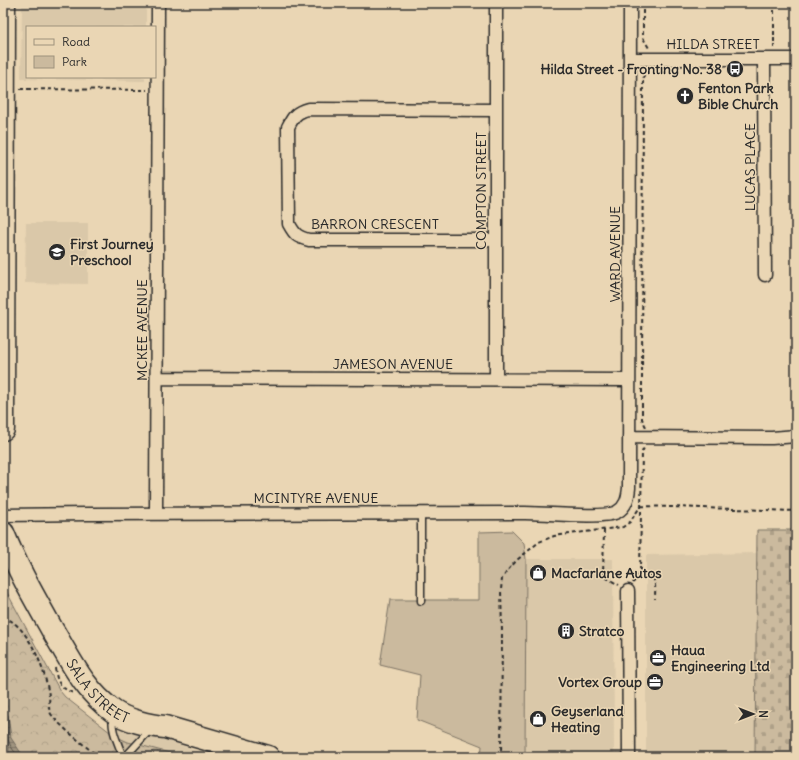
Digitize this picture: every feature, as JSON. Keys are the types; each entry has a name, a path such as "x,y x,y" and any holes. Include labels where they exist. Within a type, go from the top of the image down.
{"highway":[{"path":"3,429 4,3"},
{"name":"SALA STREET","path":"3,534 32,595 75,669 90,691 114,712 153,726 165,727 268,757"}],"street":[{"name":"MCKEE AVENUE","path":"156,514 158,3"},
{"name":"COMPTON STREET","path":"496,3 496,379"},
{"name":"WARD AVENUE","path":"625,504 629,488 630,3"},
{"name":"HILDA STREET","path":"630,58 796,59"},
{"name":"LUCAS PLACE","path":"765,275 769,59"},
{"name":"BARRON CRESCENT","path":"496,110 308,109 298,111 292,117 288,127 289,224 292,231 299,238 309,240 496,240"},
{"name":"JAMESON AVENUE","path":"157,378 629,380"},
{"path":"629,437 772,438 796,436"},
{"name":"MCINTYRE AVENUE","path":"3,515 421,513 595,515 613,514 625,504"},
{"path":"628,591 628,757"}],"lane":[{"path":"421,513 421,601"},
{"path":"114,712 112,721 124,757 153,726"}],"path":[{"path":"643,3 643,38 651,49 651,52"},
{"path":"769,59 774,3"},
{"path":"650,68 644,74 643,81 642,420 650,429"},
{"path":"4,89 146,90"},
{"path":"604,530 603,576 628,591 640,572 642,452 647,446"},
{"path":"641,506 796,511"},
{"path":"501,757 502,579 517,560 540,542 554,536 623,527 630,522 641,506"},
{"path":"640,572 648,573 655,582 655,599"},
{"path":"3,617 7,618 20,628 36,651 49,696 49,711 56,720 99,757"}],"shaded area":[{"path":"22,3 146,3 146,26 26,26 26,78 145,78 145,81 21,79"},
{"name":"First Journey Preschool","path":"26,223 88,223 88,284 25,283"},
{"path":"757,553 755,757 646,757 646,555"},
{"path":"526,559 613,559 614,757 525,757"},
{"path":"117,723 214,757 83,757"}],"green space":[{"path":"757,530 796,530 796,757 755,757"},
{"path":"512,531 524,543 526,559 525,757 481,757 482,746 417,720 420,675 380,665 390,600 479,600 479,532"},
{"path":"3,585 60,691 65,697 115,736 128,742 185,757 3,757"}],"water":[{"path":"3,710 8,715 11,738 21,753 33,757 5,757 3,747"}],"place":[{"name":"Hilda Street - Fronting No. 38","path":"735,69"},
{"name":"Fenton Park Bible Church","path":"685,96"},
{"name":"First Journey Preschool","path":"57,252"},
{"name":"Macfarlane Autos","path":"538,573"},
{"name":"Stratco","path":"566,631"},
{"name":"Haua Engineering Ltd","path":"658,658"},
{"name":"Vortex Group","path":"655,682"},
{"name":"Geyserland Heating","path":"538,719"}]}
